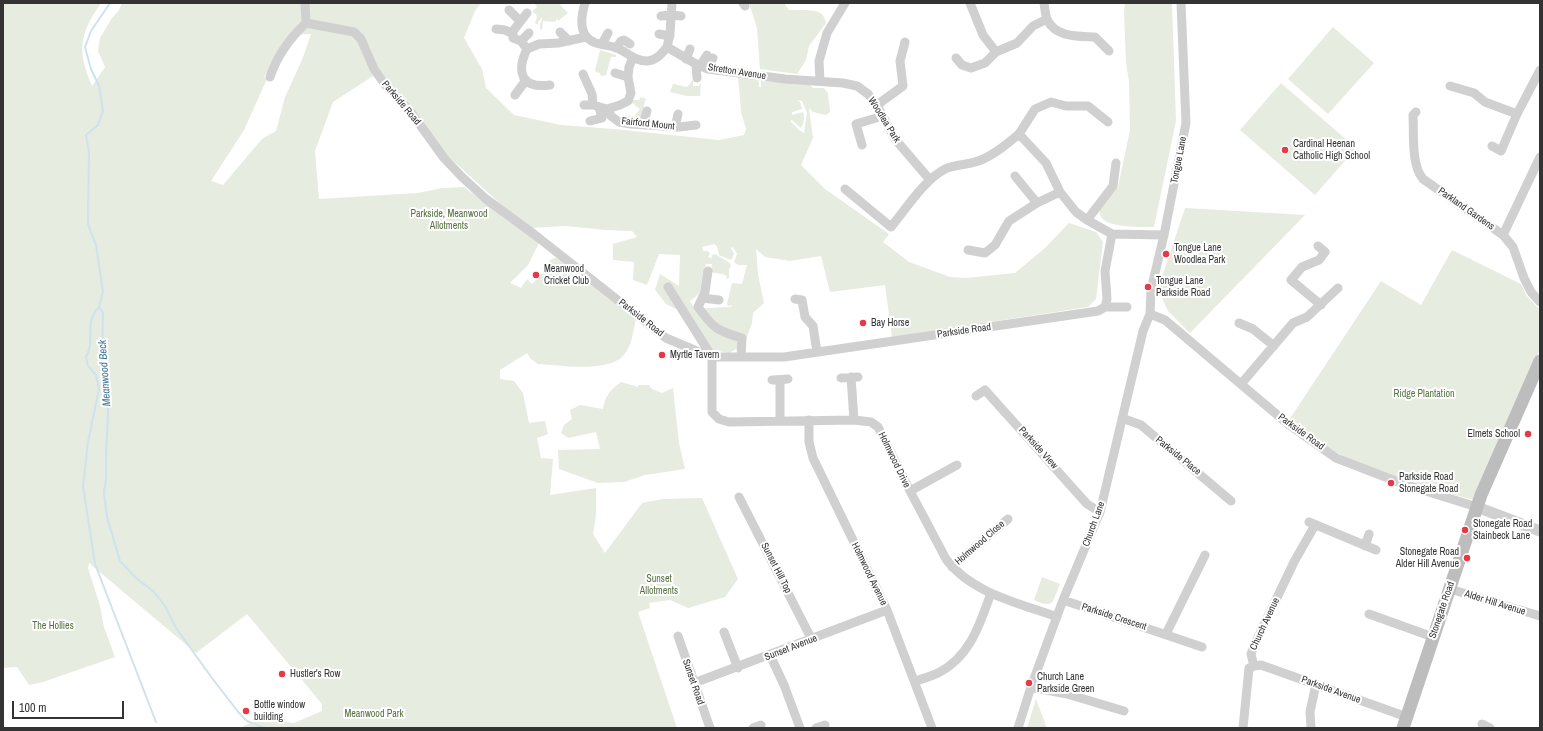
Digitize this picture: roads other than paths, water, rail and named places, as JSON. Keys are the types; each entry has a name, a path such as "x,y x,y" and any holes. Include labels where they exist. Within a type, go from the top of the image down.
{"main road":[{"name":"Stonegate Road","path":"1405,723 1477,507 1540,361"}],"street":[{"path":"270,77 273,67 294,34 306,23 305,3"},
{"path":"581,9 583,30 586,37 593,42 616,48 637,59 650,61 658,57 668,47 672,3"},
{"path":"820,81 819,61 827,33 845,3"},
{"path":"970,3 983,35 996,52"},
{"path":"1044,3 1047,19 1054,28 1066,35 1095,37 1109,51"},
{"name":"Tongue Lane","path":"1150,314 1151,290 1164,235 1186,123 1181,3"},
{"path":"509,10 520,21"},
{"path":"515,39 513,30 527,12"},
{"path":"661,16 671,14 681,16"},
{"path":"956,58 962,65 971,68 985,63 996,52 1017,43 1033,26 1047,19"},
{"name":"Parkside Road","path":"306,23 354,32 361,39 374,69 386,86 410,111 444,158 462,178 486,199 536,235 666,338 712,357 784,357 1098,311 1105,307 1127,307"},
{"path":"496,29 505,30 527,49"},
{"path":"560,32 569,41"},
{"path":"515,39 529,33"},
{"path":"602,44 608,33"},
{"path":"659,34 670,36"},
{"path":"550,85 539,86 524,79 520,70 527,49 539,44 552,44 586,37"},
{"path":"541,38 547,38 552,44"},
{"path":"616,48 621,40 624,40 630,44"},
{"path":"877,105 903,86 900,60 905,42"},
{"name":"Stretton Avenue","path":"668,47 686,59 701,66 785,79 820,81"},
{"path":"686,59 690,49"},
{"path":"697,78 701,66 710,57"},
{"path":"637,59 638,70"},
{"name":"Fairford Mount","path":"596,106 620,105 636,93 628,77 629,67 637,59"},
{"path":"1492,146 1501,151 1517,114 1540,70"},
{"path":"615,73 628,77"},
{"path":"583,74 585,87 592,94 602,118 590,121"},
{"path":"515,91 524,79"},
{"name":"Woodlea Park","path":"820,81 856,86 868,94 877,105 895,139 930,180"},
{"path":"1450,86 1474,93 1485,102 1517,114"},
{"path":"845,189 891,227 930,180 945,169 955,165 981,160 1000,149 1019,134 1035,109 1051,102 1066,106 1088,106 1108,122"},
{"name":"Fairford Mount","path":"596,106 619,122 675,127 696,124"},
{"path":"643,124 647,111"},
{"name":"Parkland Gardens","path":"1416,112 1413,115 1416,165 1419,173 1423,178 1454,201 1503,235 1513,247 1524,278 1531,292 1540,302"},
{"path":"675,127 678,114"},
{"path":"862,145 856,124 883,116"},
{"path":"1019,134 1046,163 1060,192 1076,212 1087,220 1112,234 1164,235"},
{"path":"1503,235 1540,157"},
{"path":"1087,220 1113,186 1116,163"},
{"path":"1015,176 1037,203"},
{"path":"968,250 984,253 995,245 1009,221 1037,203 1060,192"},
{"path":"1105,307 1107,299 1105,270 1112,234"},
{"path":"1318,246 1325,252 1319,260 1302,267 1291,280 1321,305"},
{"path":"708,272 705,292 698,307 710,324 721,332 742,338 741,357"},
{"path":"668,287 712,357"},
{"path":"1241,384 1293,323 1307,317 1338,288"},
{"path":"702,298 719,300"},
{"path":"795,299 802,300 805,317 813,326 817,352"},
{"name":"Parkside Road","path":"1150,314 1165,320 1288,424 1336,458 1406,486 1477,507"},
{"name":"Church Lane","path":"1018,728 1031,687 1063,600 1100,512 1143,331 1150,314"},
{"path":"1239,323 1253,329 1274,346"},
{"name":"Holmwood Drive","path":"712,357 712,412 719,419 729,422 780,420 854,420 871,422 878,427 910,491 946,559 952,567 963,577 991,593 1057,617"},
{"path":"841,378 854,377 854,420"},
{"path":"780,379 780,420"},
{"name":"Parkside View","path":"976,396 985,390 1087,504 1100,512"},
{"name":"Parkside Place","path":"1122,418 1141,425 1231,500"},
{"name":"Holmwood Avenue","path":"810,420 809,442 813,458 887,610 932,728"},
{"path":"910,491 957,465"},
{"name":"Sunset Hill Top","path":"739,497 812,640"},
{"path":"1477,507 1538,531"},
{"name":"Holmwood Close","path":"952,567 1008,519"},
{"name":"Church Avenue","path":"1242,728 1249,668 1254,666 1251,654 1312,523 1365,546"},
{"path":"1369,534 1365,546 1376,550"},
{"path":"1166,634 1205,555"},
{"name":"Alder Hill Avenue","path":"1450,589 1540,616"},
{"path":"915,681 939,673 955,661 969,646 977,631 991,593"},
{"name":"Parkside Crescent","path":"1063,600 1202,647"},
{"name":"Sunset Avenue","path":"694,683 738,668 887,610"},
{"path":"1369,614 1433,637"},
{"path":"724,632 738,668"},
{"name":"Sunset Road","path":"678,636 710,728"},
{"path":"770,655 800,728"},
{"name":"Parkside Avenue","path":"1254,666 1261,665 1316,684 1405,723"},
{"path":"1311,728 1310,712 1316,684"},
{"path":"1031,687 1067,694 1124,711"}],"waterway":[{"name":"Meanwood Beck","path":"110,3 91,31 85,47 91,69 99,86 103,111 98,125 86,135 89,152 88,224 96,245 103,292 99,307 103,313 102,361 107,372 109,393 106,479 104,493 107,517 120,561 136,578 153,591 165,606 176,628 239,713 247,721 265,728"},
{"path":"99,307 94,313 90,325 90,344 86,357 88,366 96,375 99,389 88,442 83,486 95,564 156,722"}],"place":[{"name":"Cardinal Heenan Catholic High School","path":"1285,150"},
{"name":"Tongue Lane Woodlea Park","path":"1166,254"},
{"name":"Meanwood Cricket Club","path":"536,275"},
{"name":"Tongue Lane Parkside Road","path":"1148,287"},
{"name":"Bay Horse","path":"863,323"},
{"name":"Myrtle Tavern","path":"662,355"},
{"name":"Elmets School","path":"1528,434"},
{"name":"Parkside Road Stonegate Road","path":"1391,483"},
{"name":"Stonegate Road Stainbeck Lane","path":"1465,530"},
{"name":"Stonegate Road Alder Hill Avenue","path":"1467,558"},
{"name":"Hustler's Row","path":"282,674"},
{"name":"Church Lane Parkside Green","path":"1029,683"},
{"name":"Bottle window building","path":"246,711"}],"park label":[{"name":"Parkside, Meanwood Allotments","path":"449,220"},
{"name":"Ridge Plantation","path":"1424,394"},
{"name":"Sunset Allotments","path":"659,584"},
{"name":"The Hollies","path":"53,626"},
{"name":"Meanwood Park","path":"374,714"}]}
